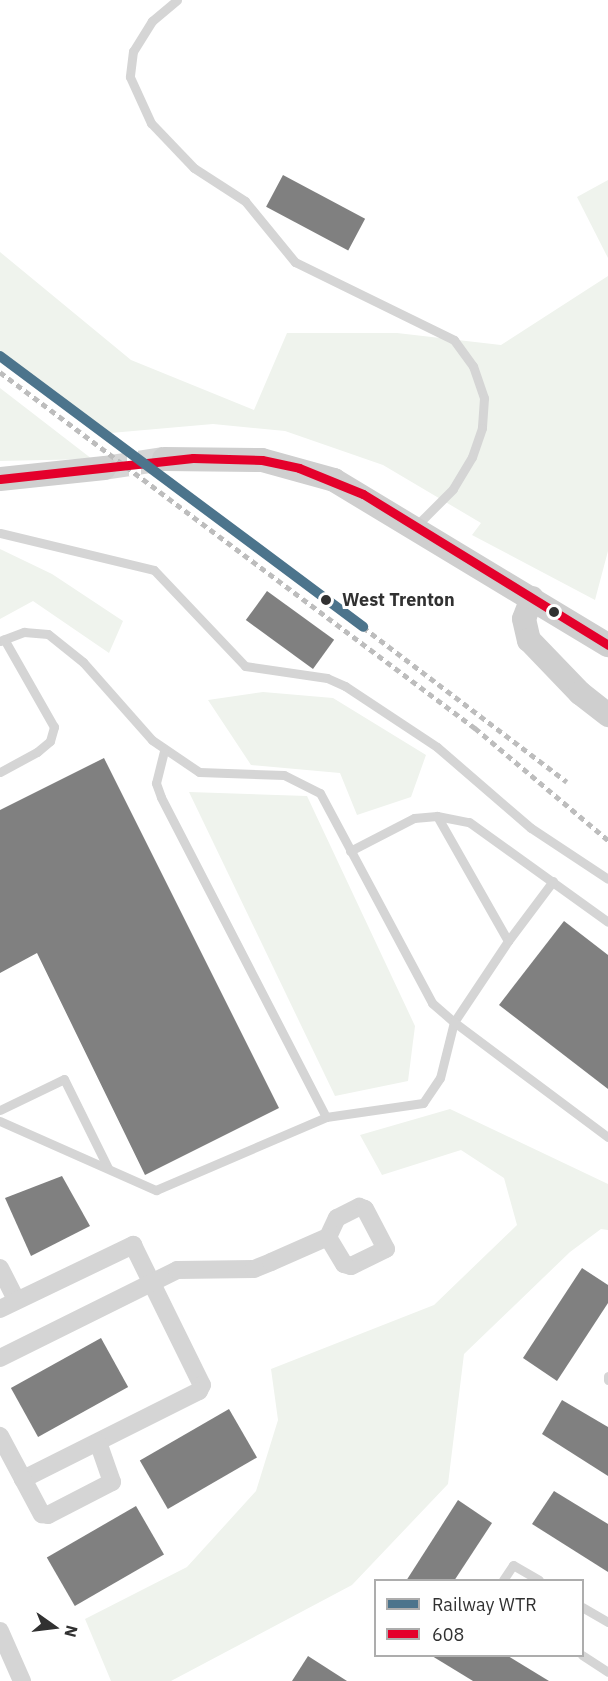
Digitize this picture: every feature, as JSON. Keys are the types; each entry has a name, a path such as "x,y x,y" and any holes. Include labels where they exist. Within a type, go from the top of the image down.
{"main road":[{"path":"164,459 225,457 299,468 354,490 608,645"},
{"path":"0,479 104,468"},
{"path":"532,598 524,619 529,640 580,693 608,715"}],"street":[{"path":"0,1358 153,1279 177,1270 254,1269 328,1237"},
{"path":"0,1268 8,1304 126,1244 138,1249 202,1385 199,1391 23,1479"},
{"path":"0,1436 42,1514 48,1515 112,1482 114,1476 98,1442"},
{"path":"0,1631 21,1681"}],"lane":[{"path":"177,0 152,21 133,51 130,76 137,100 151,123 194,168 245,201 295,262 454,340 473,366 484,398 482,428 472,457 453,489 416,526"},
{"path":"0,533 154,570 245,666 327,678 345,686 437,747 531,828 608,879"},
{"path":"0,772 37,752 50,741 54,727 2,640 24,632 48,634 83,662 164,751 199,772 284,776 307,783 320,793 432,1003 608,1137"},
{"path":"164,751 156,783 161,797 326,1117"},
{"path":"351,851 414,818 437,816 480,827 608,922"},
{"path":"437,816 508,941"},
{"path":"0,1121 156,1190 326,1117 423,1103 440,1078 454,1022 508,941 553,881"},
{"path":"0,1110 64,1079 108,1168"},
{"path":"504,1579 513,1565 536,1579"},
{"path":"584,1608 608,1623"},
{"path":"584,1656 605,1670 608,1658"}],"shaded area":[{"path":"608,180 608,258 577,197"},
{"path":"0,252 131,360 254,410 287,333 397,333 501,345 608,276 608,551 595,600 472,535 481,523 383,465 285,431 213,424 99,434 0,360"},
{"path":"0,388 92,459 0,461"},
{"path":"0,549 52,574 123,621 109,653 33,601 0,619"},
{"path":"263,692 333,698 426,755 411,797 357,815 340,773 251,765 208,700"},
{"path":"189,792 307,796 415,1026 408,1081 335,1096"},
{"path":"450,1109 608,1184 608,1230 601,1229 570,1252 464,1354 448,1484 352,1585 171,1681 111,1681 85,1619 187,1567 256,1491 278,1420 271,1369 434,1305 517,1225 504,1178 461,1150 382,1175 360,1135"}],"building":[{"path":"283,175 365,219 348,250 266,207"},
{"path":"267,591 334,640 313,669 246,620"},
{"path":"104,758 279,1108 145,1175 37,953 0,973 0,810"},
{"path":"564,921 608,955 608,1089 499,1005"},
{"path":"62,1176 90,1226 31,1256 5,1198"},
{"path":"582,1268 608,1285 608,1303 557,1381 523,1358"},
{"path":"101,1338 128,1387 38,1437 11,1388"},
{"path":"562,1400 608,1427 608,1476 542,1434"},
{"path":"229,1409 257,1457 168,1509 140,1460"},
{"path":"554,1491 608,1524 608,1572 532,1524"},
{"path":"458,1500 492,1523 455,1579 407,1579"},
{"path":"136,1506 164,1554 75,1606 47,1558"},
{"path":"308,1656 347,1681 292,1681"},
{"path":"434,1657 510,1657 549,1681 473,1681"}],"tunnel":[{"path":"104,468 164,459"}],"railway":[{"path":"0,372 475,728 608,840"},
{"path":"363,627 567,782"}],"rail line":[{"name":"WTR","path":"0,356 363,627"}],"transit line":[{"name":"608","path":"0,479 193,458 262,460 299,468 363,494 608,645"}],"place":[{"name":"West Trenton","path":"326,600"}]}
